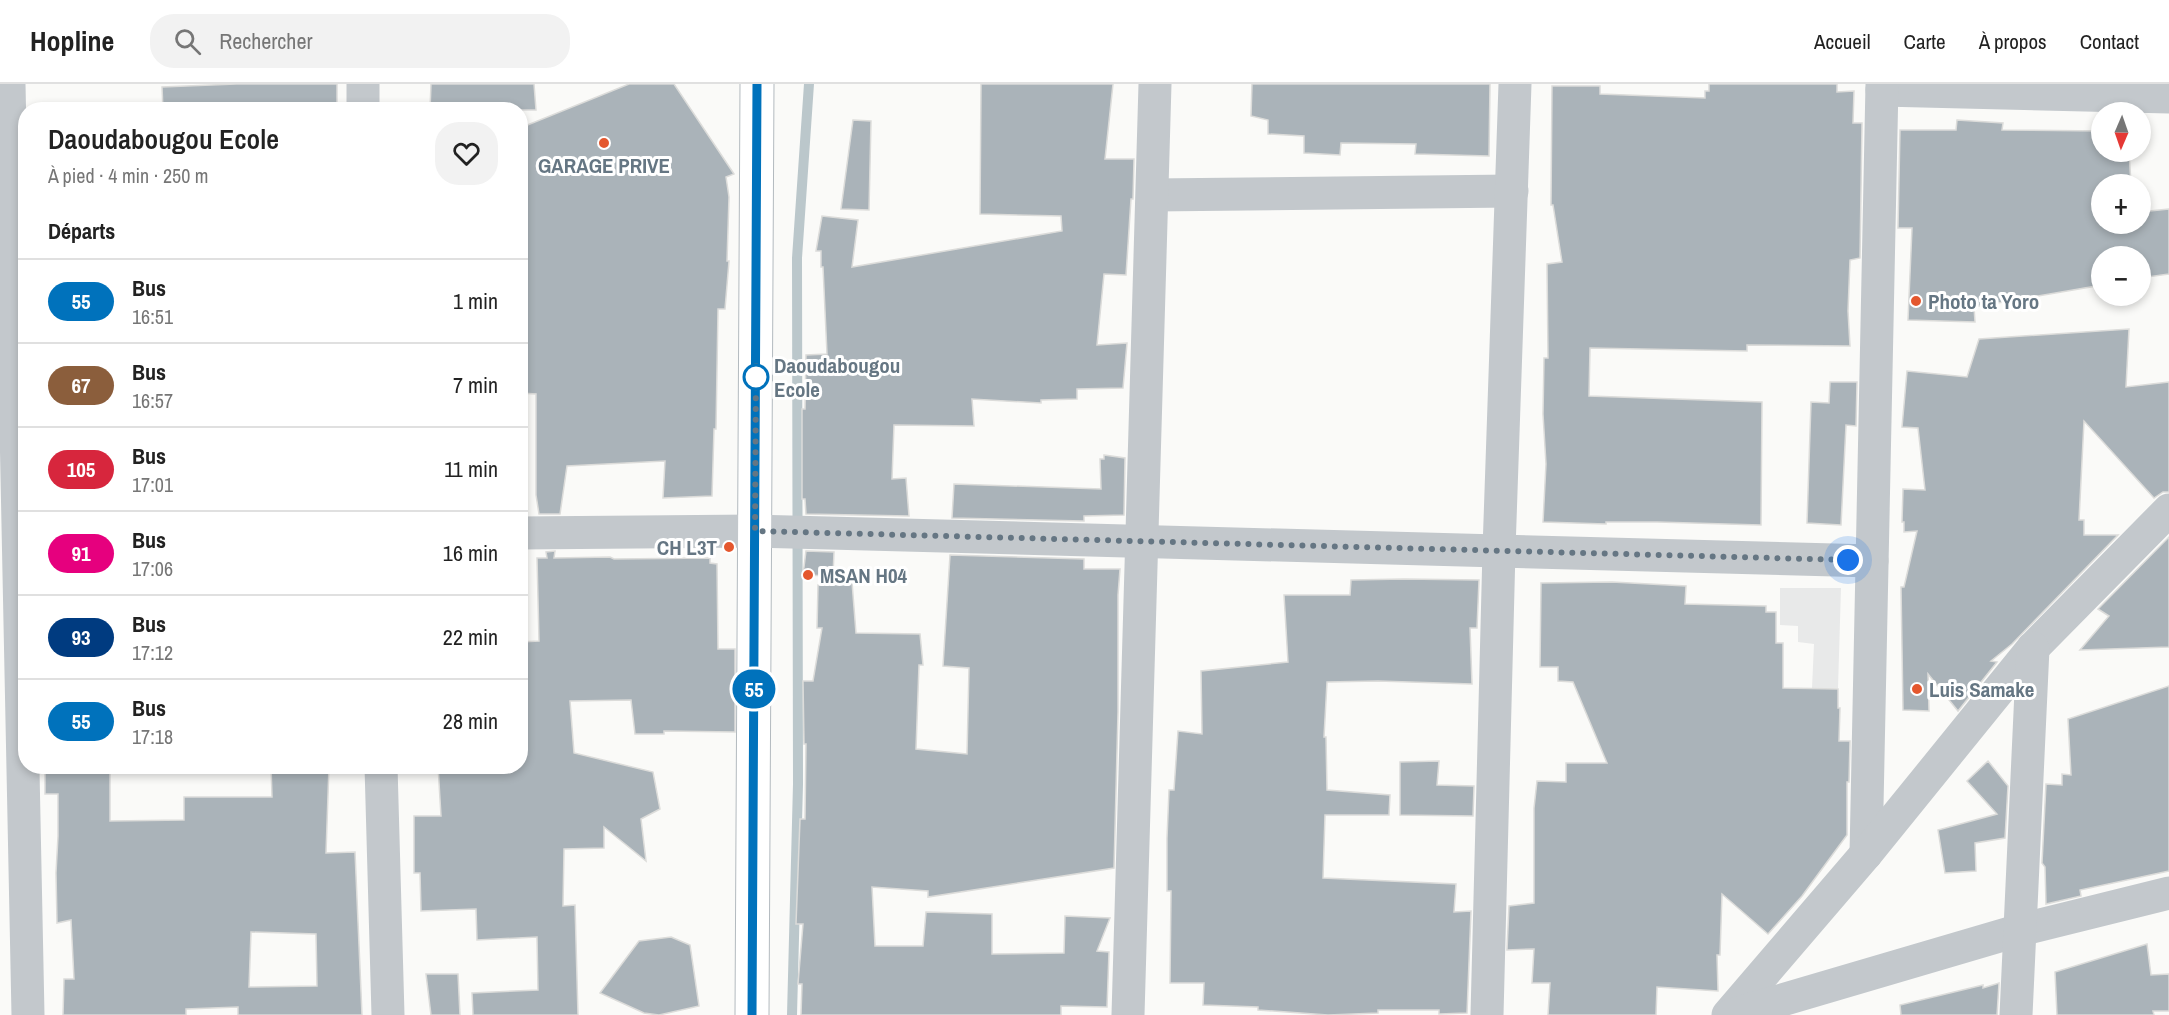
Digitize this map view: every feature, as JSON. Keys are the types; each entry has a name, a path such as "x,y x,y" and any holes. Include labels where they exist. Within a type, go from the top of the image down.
{"street":[{"path":"9,84 6,287 14,541 13,912 28,1015"},
{"path":"363,84 363,102"},
{"path":"752,1015 757,84"},
{"path":"1128,1015 1155,84"},
{"path":"1487,1015 1499,550 1515,84"},
{"path":"1866,854 1882,87 2169,97"},
{"path":"1153,195 1512,191"},
{"path":"1730,1015 1866,854 2033,648 2169,510"},
{"path":"528,533 755,531 1872,561"},
{"path":"2016,1015 2033,648"},
{"path":"381,774 388,1015"},
{"path":"1730,1015 2020,930 2169,893"}],"shaded area":[{"path":"1780,588 1841,588 1838,688 1812,688 1814,644 1798,642 1798,626 1780,625"}],"building":[{"path":"337,84 337,102 163,102 162,87"},
{"path":"431,84 534,84 536,110 528,110 528,102 430,102"},
{"path":"629,84 674,84 734,174 726,177 729,197 727,261 729,261 725,309 718,309 716,429 714,429 712,496 663,498 665,461 567,466 560,514 539,514 536,495 536,394 528,394 528,125"},
{"path":"981,84 1113,84 1105,159 1134,159 1133,199 1131,199 1126,275 1104,274 1097,345 1127,343 1123,388 1077,389 1077,399 1041,400 1041,403 972,399 974,426 894,425 892,479 906,478 909,516 806,514 805,499 802,499 802,409 805,409 806,355 827,354 823,267 821,267 821,251 816,251 822,216 858,220 852,267 1062,231 1061,216 980,214"},
{"path":"1252,84 1490,84 1489,156 1415,154 1416,144 1341,143 1340,155 1304,153 1304,136 1268,134 1268,120 1251,116"},
{"path":"1709,84 1837,84 1837,92 1854,91 1853,123 1862,123 1860,258 1850,260 1848,311 1850,346 1747,345 1747,351 1590,348 1589,396 1762,402 1761,525 1543,522 1546,464 1543,414 1544,358 1548,358 1547,264 1562,262 1553,205 1551,205 1552,86 1600,86 1600,94 1705,98 1705,91 1709,91"},
{"path":"853,120 871,121 869,210 841,209"},
{"path":"1957,120 2003,123 2002,130 2091,131 2091,162 2130,162 2130,174 2091,174 2091,234 2151,234 2151,211 2169,209 2169,274 2151,276 2151,246 2091,246 2091,287 1974,307 1975,322 1908,320 1912,228 1898,228 1900,130 1956,130"},
{"path":"2129,329 2126,387 2169,382 2169,492 2163,492 2154,498 2084,421 2079,520 2084,520 2084,535 2118,535 2012,644 1991,661 1997,662 1958,711 1928,674 1929,711 1903,710 1901,587 1904,587 1917,531 1904,532 1903,489 1925,490 1918,428 1902,427 1907,371 1967,377 1979,339"},
{"path":"1830,382 1857,382 1856,426 1846,425 1841,525 1807,523 1811,402 1829,403"},
{"path":"1104,455 1125,458 1124,515 1084,516 1084,521 952,518 954,484 1101,489 1100,459 1104,459"},
{"path":"2169,537 2169,647 2080,650 2109,616 2098,609"},
{"path":"555,551 554,558 710,558 710,563 717,564 718,649 735,649 735,732 664,731 664,734 635,734 631,700 570,701 574,753 653,772 660,809 641,819 646,861 604,827 604,848 564,849 563,906 575,905 578,1015 473,1015 472,993 538,990 537,937 477,940 476,909 421,911 420,873 414,873 414,816 441,816 438,774 528,774 528,642 539,641 537,558 547,558 546,552"},
{"path":"806,551 834,552 833,576 803,575"},
{"path":"950,555 1084,559 1084,569 1120,569 1114,868 928,897 928,891 872,887 875,946 923,946 926,912 992,914 992,954 1064,953 1065,916 1110,918 1097,951 1109,952 1107,1007 1061,1006 1061,1015 801,1015 802,984 798,984 803,924 796,924 800,819 805,819 806,744 804,744 803,681 813,681 822,628 817,628 818,585 852,582 856,633 920,634 923,665 919,665 916,749 967,754 969,668 943,666"},
{"path":"1351,580 1479,580 1477,628 1470,628 1472,684 1327,682 1324,737 1326,737 1327,790 1390,795 1389,815 1325,815 1323,878 1456,884 1454,912 1471,911 1467,1013 1439,1014 1439,1010 1378,1010 1378,1013 1328,1015 1258,1010 1258,1007 1203,1005 1204,983 1170,983 1171,891 1167,891 1169,790 1174,790 1178,731 1202,734 1201,671 1288,662 1284,595 1350,595"},
{"path":"1612,582 1686,586 1685,604 1766,606 1766,612 1776,612 1776,643 1783,643 1783,688 1838,689 1839,741 1850,741 1847,835 1802,896 1768,934 1722,894 1720,955 1717,955 1718,991 1657,987 1656,1015 1548,1015 1550,983 1532,983 1534,949 1507,950 1509,906 1534,903 1534,808 1537,781 1566,782 1566,763 1607,763 1573,682 1558,681 1558,667 1540,667 1541,583"},
{"path":"2169,686 2169,871 2080,890 2081,896 2046,904 2045,867 2042,863 2046,784 2062,785 2062,774 2071,775 2068,719"},
{"path":"1439,761 1437,785 1474,786 1473,816 1400,815 1400,762"},
{"path":"1988,761 2008,786 2005,838 1975,843 1976,871 1945,873 1938,830 1997,814 1967,781"},
{"path":"45,774 110,774 110,821 184,820 184,797 272,797 271,774 329,774 326,853 355,852 362,1015 238,1015 238,1007 186,1009 186,1015 63,1015 64,979 74,979 71,920 57,923 58,794 45,794","holes":["251,932 316,934 317,986 249,987"]},
{"path":"671,937 690,945 699,1006 659,1015 644,1013 600,993 639,941"},
{"path":"2147,944 2151,975 2169,974 2169,1011 2153,1011 2154,1015 2057,1015 2055,972"},
{"path":"426,974 458,974 460,1015 431,1015"},
{"path":"1999,983 1997,1015 1901,1015 1900,1005"}],"waterway":[{"path":"792,1015 798,784 797,258 809,84"}],"bus line":[{"name":"55","path":"752,1015 757,84"}],"place":[{"name":"GARAGE PRIVE","path":"604,143"},
{"name":"Photo ta Yoro","path":"1916,301"},
{"name":"Daoudabougou Ecole","path":"756,377"},
{"name":"CH L3T","path":"729,547"},
{"name":"MSAN H04","path":"808,575"},
{"name":"Luis Samake","path":"1917,689"}],"route":[{"path":"756,377 756,366 755,531 1848,560"}]}
